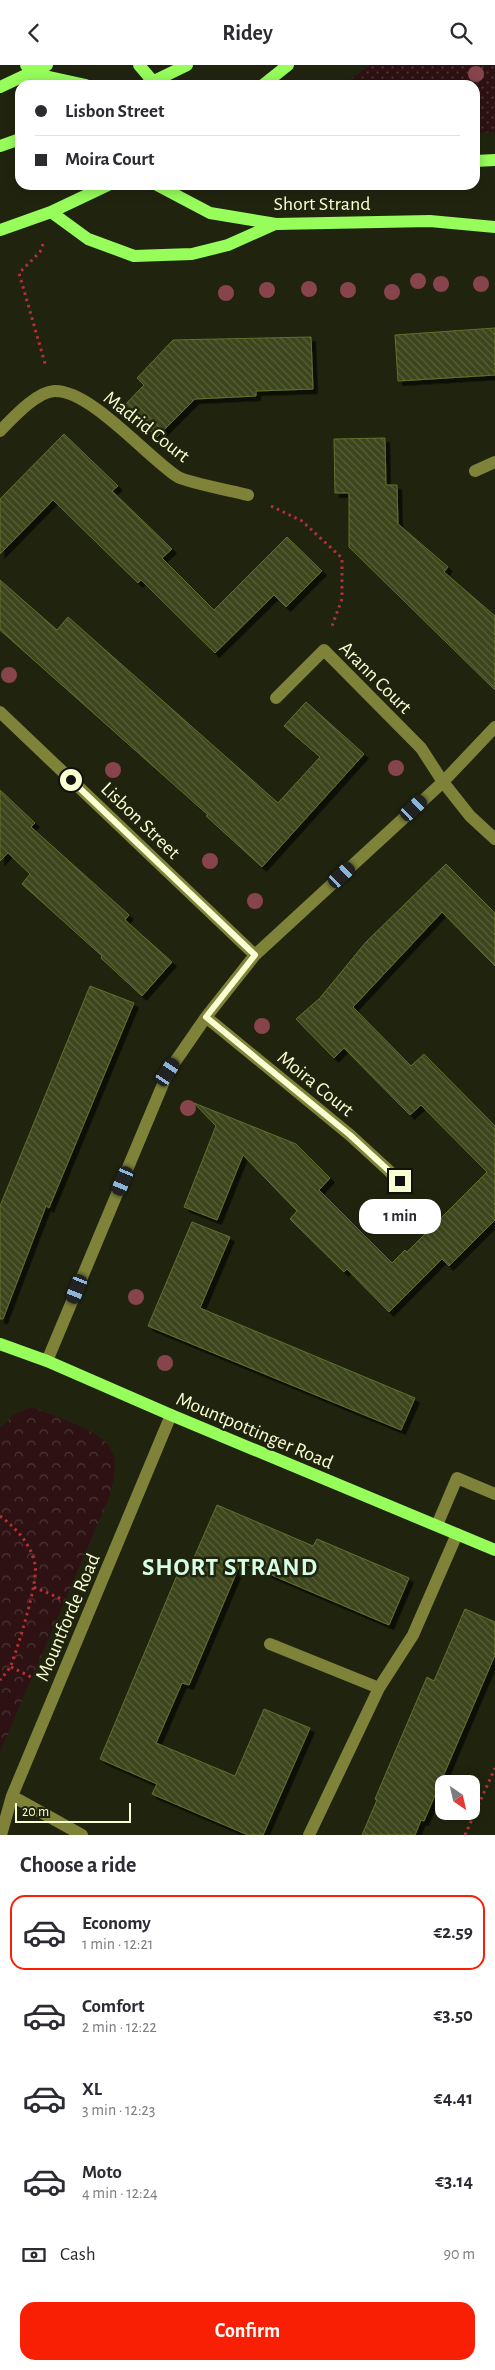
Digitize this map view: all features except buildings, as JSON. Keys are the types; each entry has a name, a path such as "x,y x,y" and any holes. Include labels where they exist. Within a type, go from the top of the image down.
{"main road":[{"path":"0,87 28,69 47,65"},
{"path":"139,65 148,80"},
{"path":"158,80 186,65"},
{"path":"269,80 288,65"},
{"path":"28,69 38,80"},
{"path":"28,69 68,80"},
{"path":"0,146 15,141"},
{"path":"480,161 495,160"},
{"path":"0,231 51,212 97,190"},
{"name":"Short Strand","path":"166,190 210,213 276,223 430,221 495,227"},
{"path":"51,212 88,239 134,256 192,254 228,245 276,223"},
{"name":"Mountpottinger Road","path":"0,1344 47,1361 495,1549"}],"street":[{"path":"0,431 28,403 54,391"},
{"name":"Madrid Court","path":"54,391 78,397 105,415 179,478 248,495"},
{"path":"475,471 495,463"},
{"name":"Arann Court","path":"276,698 324,650 421,748 442,782 470,816 495,839"},
{"name":"Lisbon Street","path":"0,712 255,955"},
{"path":"47,1361 168,1072 206,1017 255,955 442,782 495,727"},
{"name":"Moira Court","path":"206,1017 350,1135 400,1181"},
{"name":"Mountforde Road","path":"1,1835 12,1796 172,1415"},
{"path":"436,1525 458,1477 495,1494"},
{"path":"308,1835 379,1688 412,1635 457,1534"},
{"path":"270,1644 379,1688"},
{"path":"12,1796 82,1835"}],"path":[{"path":"19,273 54,391"},
{"path":"248,495 302,521 342,558 342,599 324,650"},
{"path":"0,1516 16,1528 28,1545 36,1566 34,1587 11,1667 0,1680"},
{"path":"34,1587 89,1612"},
{"path":"465,1835 495,1768"}],"green space":[{"path":"370,65 495,65 495,132 480,133 480,80 350,80"},
{"path":"32,1407 85,1429 103,1440 112,1452 115,1473 108,1500 0,1752 0,1428 13,1415"}],"district":[{"name":"SHORT STRAND","path":"230,1566"}],"route":[{"path":"71,780 255,955 206,1017 350,1135 400,1181"}]}
